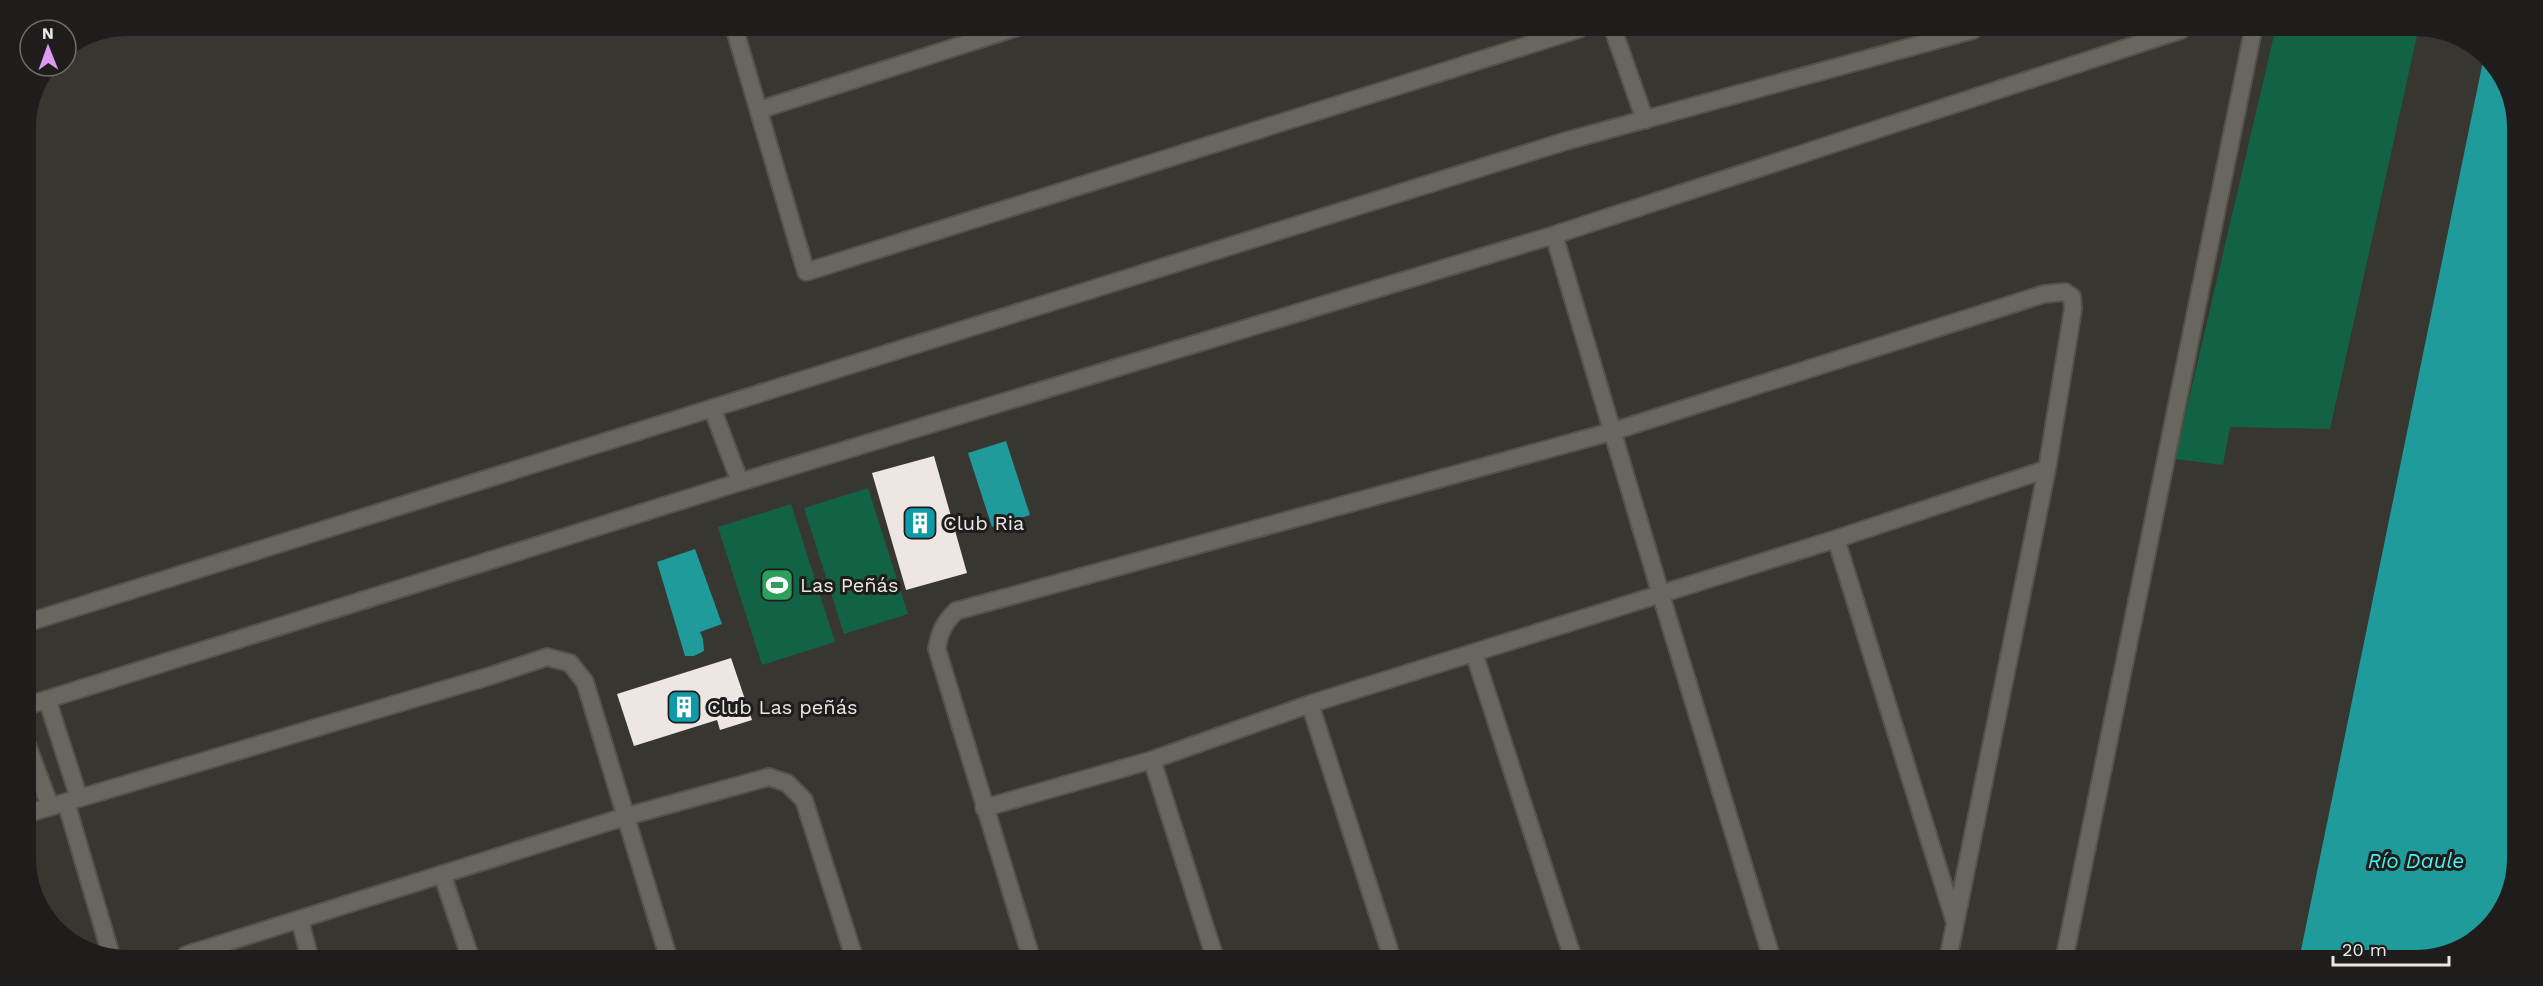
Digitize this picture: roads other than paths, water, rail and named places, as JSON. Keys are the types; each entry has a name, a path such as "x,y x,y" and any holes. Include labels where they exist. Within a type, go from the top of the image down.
{"street":[{"path":"737,36 806,272 1557,36"},
{"path":"759,110 989,36"},
{"path":"1615,36 1645,120"},
{"path":"36,620 1543,148 1951,36"},
{"path":"36,703 740,482 1554,235 2163,36"},
{"path":"2066,950 2252,36"},
{"path":"1554,235 1769,950"},
{"path":"1029,950 937,649 939,635 946,621 956,611 1614,432 2044,294 2066,292 2072,297 2073,309 2047,469 1950,950"},
{"path":"712,408 740,482"},
{"path":"984,808 1152,760 1310,704 1661,595 2047,469"},
{"path":"1836,539 1955,922"},
{"path":"1474,653 1570,950"},
{"path":"36,811 468,683 546,657 570,663 585,682 666,950"},
{"path":"47,699 65,802 109,948"},
{"path":"1310,704 1389,950"},
{"path":"36,757 65,802"},
{"path":"1152,760 1212,950"},
{"path":"203,950 624,817 769,777 787,783 804,800 852,950"},
{"path":"442,874 468,950"},
{"path":"300,921 307,950"}],"water":[{"name":"Río Daule","path":"2482,65 2498,87 2507,121 2506,871 2502,888 2488,914 2466,935 2456,941 2416,950 2301,950"},
{"path":"1006,441 1030,515 992,527 968,453"},
{"path":"695,549 722,624 700,632 704,651 694,656 685,656 657,562"}],"place":[{"name":"Club Ria","path":"920,523"},
{"name":"Las Peñás","path":"777,585"},
{"name":"Club Las peñás","path":"684,707"}]}
